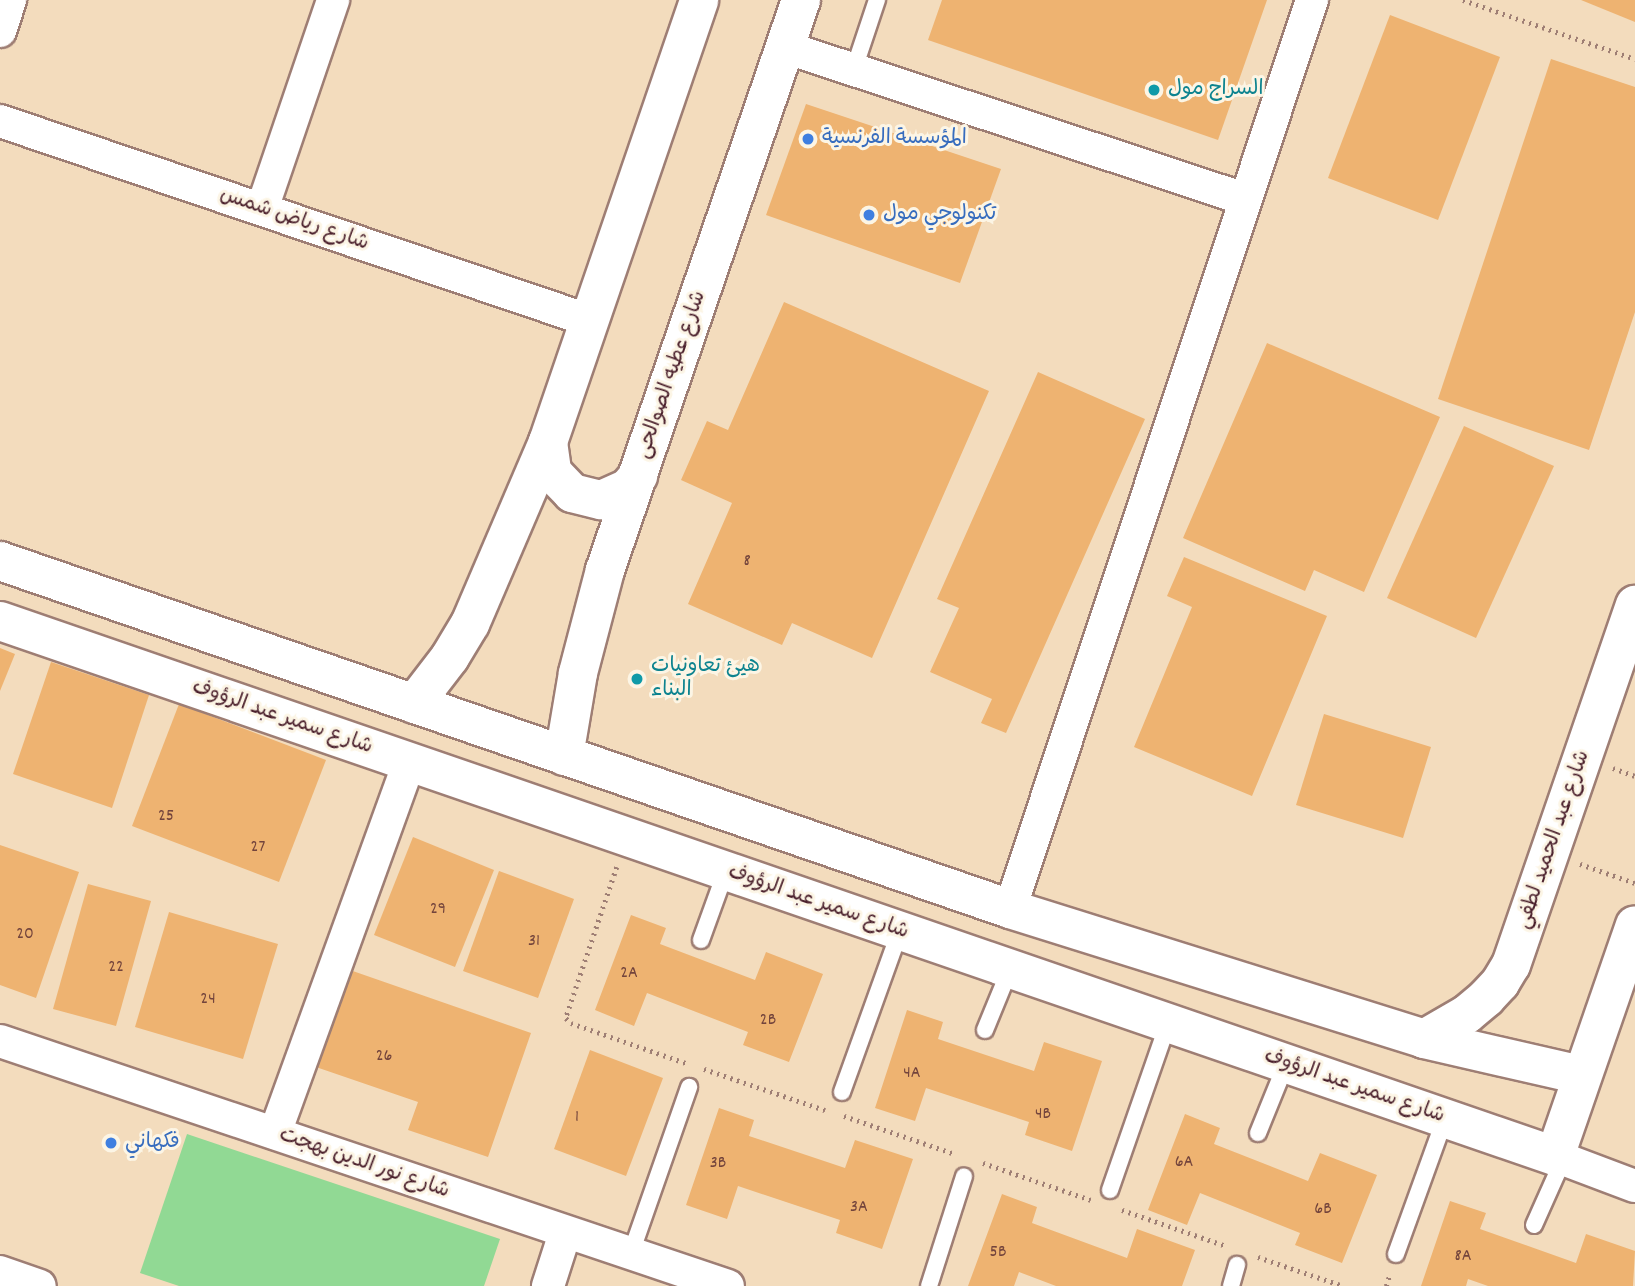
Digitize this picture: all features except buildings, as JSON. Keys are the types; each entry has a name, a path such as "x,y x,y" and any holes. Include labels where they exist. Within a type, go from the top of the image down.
{"street":[{"path":"0,31 10,0"},
{"path":"262,209 333,0"},
{"path":"414,704 450,657 470,624 548,442 699,0"},
{"name":"شارع عطيه الصوالحى","path":"564,756 578,673 591,618 801,0"},
{"path":"1010,909 1312,0"},
{"path":"785,47 1244,199"},
{"name":"شارع رياض شمس","path":"0,121 588,320"},
{"path":"548,442 552,472 572,493 601,500 628,488 638,476"},
{"path":"0,561 1010,909 1424,1040 1581,1075"},
{"name":"شارع عبد الحميد لطفي","path":"1424,1040 1467,1014 1500,983 1511,965 1635,606"},
{"name":"شارع سمير عبد الرؤوف","path":"0,621 1635,1186"},
{"path":"275,1133 409,762"},
{"path":"1559,1158 1581,1075 1635,925"},
{"name":"شارع نور الدين بهجت","path":"0,1041 728,1286"},
{"path":"548,1286 565,1233"},
{"path":"0,1272 40,1286"}],"lane":[{"path":"854,69 877,0"},
{"path":"701,940 726,872"},
{"path":"842,1092 900,931"},
{"path":"985,1030 1010,969"},
{"path":"1107,1197 1168,1023"},
{"path":"1258,1133 1286,1064"},
{"path":"631,1253 689,1087"},
{"path":"1396,1254 1445,1119"},
{"path":"1534,1225 1559,1158"},
{"path":"929,1286 964,1176"},
{"path":"1231,1286 1237,1265"}],"path":[{"path":"1463,0 1635,59"},
{"path":"628,838 566,1010 568,1021 957,1155"},
{"path":"1549,853 1635,883"},
{"path":"970,1159 1107,1197"},
{"path":"1117,1209 1229,1247"},
{"path":"1254,1256 1343,1286"}],"green space":[{"path":"187,1134 500,1239 484,1286 179,1286 140,1273"}],"place":[{"name":"السراج مول","path":"1154,90"},
{"name":"المؤسسة الفرنسية","path":"808,139"},
{"name":"تكنولوجي مول","path":"869,215"},
{"name":"هيئ تعاونيات البناء","path":"637,679"},
{"name":"فكهاني","path":"111,1143"}]}
